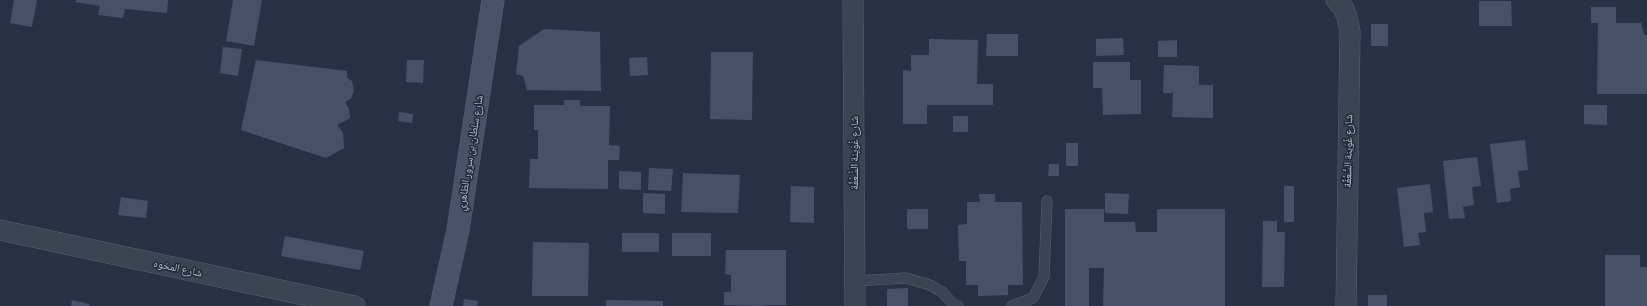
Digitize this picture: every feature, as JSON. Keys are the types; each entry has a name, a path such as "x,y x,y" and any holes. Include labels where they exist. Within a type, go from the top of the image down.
{"street":[{"name":"شارع سلطان بن سرور الظاهري","path":"441,306 458,230 493,0"},
{"name":"شارع غُوَينة السُّعُفَّة","path":"853,0 856,306"},
{"name":"شارع غُوَينة السُّعُفَّة","path":"1336,0 1343,7 1350,32 1346,306"},
{"name":"شارع المخوه","path":"0,230 355,306"}],"lane":[{"path":"1012,306 1033,298 1044,277 1047,201"},
{"path":"855,281 906,278 930,285 942,292 952,304 958,306"}],"building":[{"path":"14,0 37,0 32,27 10,23"},
{"path":"76,0 168,0 167,13 125,9 123,18 98,15 100,6 75,2"},
{"path":"233,0 262,0 254,46 226,41"},
{"path":"1479,1 1511,1 1512,26 1479,26"},
{"path":"1591,7 1616,7 1616,23 1641,23 1644,34 1647,35 1647,94 1597,94 1598,23 1591,23"},
{"path":"1371,24 1388,24 1388,46 1371,46"},
{"path":"544,29 600,32 601,91 527,90 523,76 516,74 519,46"},
{"path":"987,34 1018,34 1018,56 986,56"},
{"path":"1123,38 1124,55 1096,56 1096,39"},
{"path":"929,39 978,40 977,84 993,84 993,105 927,105 927,124 903,124 903,70 911,71 911,55 929,55"},
{"path":"1177,40 1177,57 1158,57 1158,41"},
{"path":"223,47 242,49 238,76 220,73"},
{"path":"711,52 753,52 752,120 710,119"},
{"path":"647,57 648,75 630,76 629,58"},
{"path":"256,60 347,71 347,78 352,81 354,91 351,99 345,102 349,109 350,118 337,125 343,133 344,148 326,158 241,130"},
{"path":"407,60 424,60 423,83 406,82"},
{"path":"1093,62 1130,62 1130,80 1141,80 1141,114 1103,115 1102,88 1093,88"},
{"path":"1164,65 1199,66 1199,85 1213,85 1213,118 1172,117 1173,93 1163,93"},
{"path":"564,100 580,100 580,106 610,106 609,145 620,146 619,160 608,160 608,189 529,188 530,159 538,159 538,130 534,130 534,105 564,105"},
{"path":"1584,105 1607,105 1607,125 1584,124"},
{"path":"399,112 413,114 412,123 398,121"},
{"path":"953,116 968,116 968,132 953,132"},
{"path":"1525,140 1528,170 1518,171 1520,187 1510,189 1511,201 1497,203 1490,144"},
{"path":"1066,143 1078,143 1078,166 1066,166"},
{"path":"1477,157 1481,186 1472,187 1474,205 1463,207 1465,218 1449,219 1443,161"},
{"path":"1049,164 1059,164 1059,176 1048,176"},
{"path":"649,168 673,169 671,191 648,190"},
{"path":"619,171 641,172 641,190 619,189"},
{"path":"683,173 740,175 738,213 681,212"},
{"path":"1430,184 1433,212 1424,213 1426,232 1418,233 1420,245 1404,247 1397,188"},
{"path":"791,186 814,187 814,223 790,222"},
{"path":"1284,186 1294,186 1294,222 1284,222"},
{"path":"643,193 665,194 665,214 643,213"},
{"path":"1105,193 1129,194 1128,214 1105,213"},
{"path":"979,194 995,194 995,202 1022,202 1023,285 1008,285 1008,295 978,296 978,285 966,285 966,261 959,261 958,225 967,224 967,202 980,202"},
{"path":"121,197 148,201 146,218 118,215"},
{"path":"907,209 928,209 928,229 907,229"},
{"path":"1065,209 1104,209 1104,222 1135,222 1136,232 1157,232 1157,209 1225,209 1225,306 1103,306 1104,268 1089,268 1089,306 1065,306"},
{"path":"1263,221 1277,221 1277,232 1285,232 1284,287 1262,287"},
{"path":"622,233 659,233 659,252 622,252"},
{"path":"672,233 711,233 711,256 672,256"},
{"path":"285,236 364,251 360,270 281,256"},
{"path":"533,242 589,243 588,296 532,296"},
{"path":"726,250 786,250 786,305 724,305 724,292 731,292 731,275 725,274"},
{"path":"1605,255 1640,255 1640,267 1647,267 1647,306 1605,306"},
{"path":"908,288 908,306 887,306 887,289"},
{"path":"1368,295 1387,295 1387,306 1368,306"},
{"path":"464,299 478,301 477,306 463,306"},
{"path":"72,300 90,304 89,306 71,306"},
{"path":"606,300 663,301 663,306 606,306"}]}
